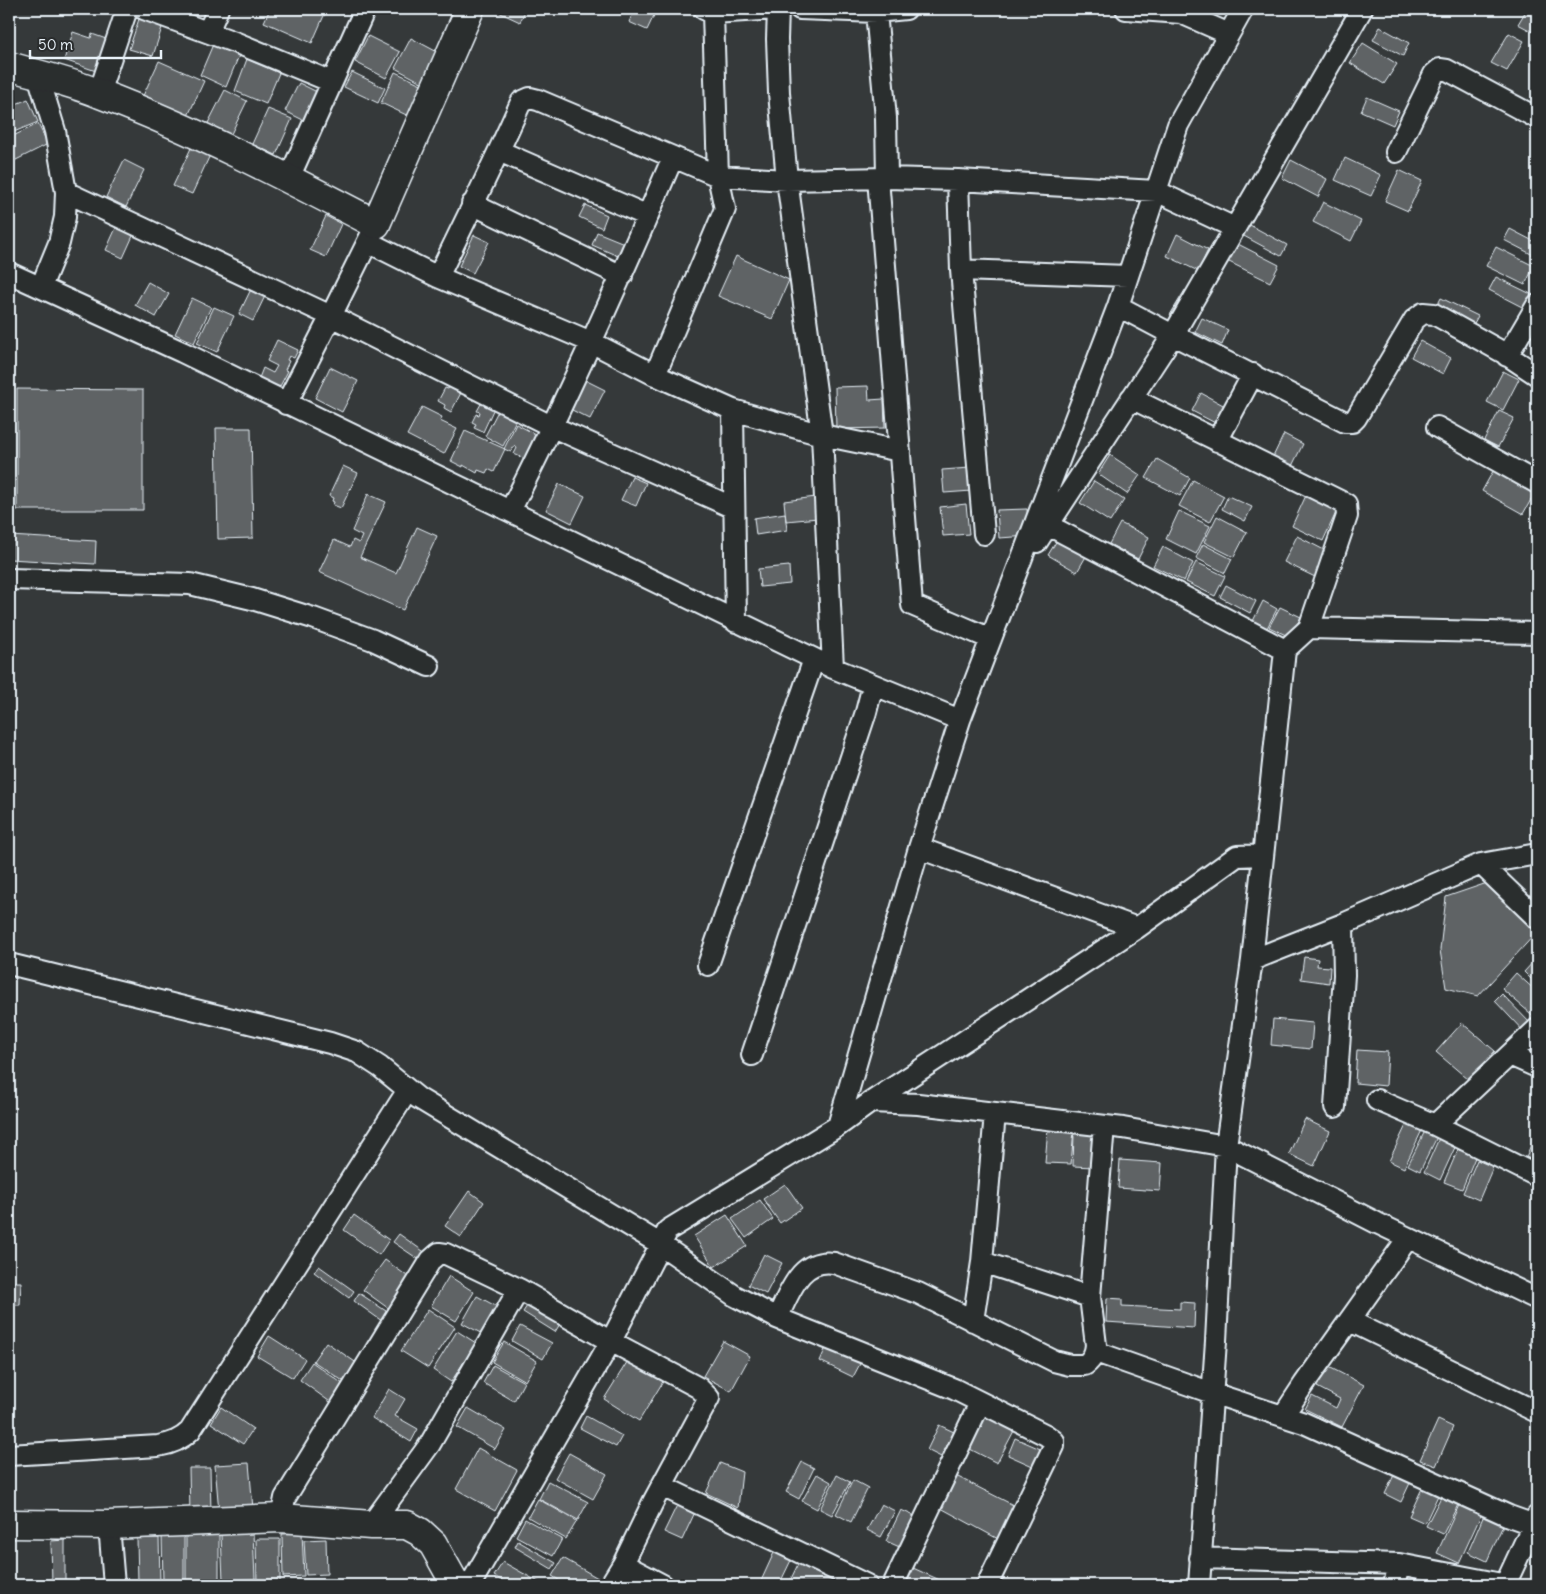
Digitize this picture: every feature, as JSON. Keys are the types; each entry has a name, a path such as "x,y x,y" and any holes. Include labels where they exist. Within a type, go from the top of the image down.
{"street":[{"path":"99,93 127,9"},
{"path":"144,9 208,32 332,82"},
{"path":"208,32 218,9"},
{"path":"288,178 365,9"},
{"path":"286,404 372,233 470,9"},
{"path":"655,375 725,209 718,176 710,10 777,9 779,93 787,180 822,435 833,668"},
{"path":"800,9 876,12 906,9"},
{"path":"1126,9 1181,13 1229,34"},
{"path":"838,1126 919,848 960,720 1118,306 1178,125 1243,9"},
{"path":"1016,573 1173,335 1362,9"},
{"path":"876,12 886,118 882,178 912,605 991,639"},
{"path":"9,66 99,93 172,124 288,178 438,277 591,342 655,375 733,410 822,435 900,451"},
{"path":"1396,152 1434,74 1440,69 1447,70 1537,118"},
{"path":"38,75 55,131 66,192 66,217 59,242 41,287"},
{"path":"438,277 499,151 520,102 530,98 718,176 787,180 882,178 958,180 1156,191 1234,228"},
{"path":"499,151 648,216"},
{"path":"510,511 553,427 674,157"},
{"path":"958,180 961,270 984,534"},
{"path":"66,192 331,316 553,427 734,508"},
{"path":"472,204 622,276"},
{"path":"961,270 1128,276"},
{"path":"9,272 182,352 833,668 960,720"},
{"path":"1507,356 1537,305"},
{"path":"1118,306 1345,422 1352,422 1362,411 1414,320 1424,313 1434,314 1537,375"},
{"path":"1217,441 1253,374"},
{"path":"1131,398 1346,504 1347,516 1309,628 1285,650 1252,960 1226,1146 1199,1585"},
{"path":"733,410 736,622"},
{"path":"1437,427 1537,483"},
{"path":"1048,526 1285,650"},
{"path":"9,578 190,584 252,599 313,618 373,640 430,666"},
{"path":"1309,628 1537,633"},
{"path":"708,964 814,659"},
{"path":"752,1055 866,712 873,685"},
{"path":"919,848 1137,928"},
{"path":"1252,960 1343,924 1481,864 1537,854"},
{"path":"470,1585 611,1341 668,1230 838,1126 871,1102 1137,928 1237,856 1263,855"},
{"path":"1481,864 1537,918"},
{"path":"1335,1107 1344,975 1343,924"},
{"path":"9,964 357,1052 380,1067 408,1090 463,1126 660,1244 735,1296 777,1318 954,1389 1046,1435 1054,1441 1054,1446 987,1585"},
{"path":"1435,1125 1537,1029"},
{"path":"1510,1055 1537,1068"},
{"path":"9,1455 158,1446 167,1445 184,1437 190,1431 408,1090"},
{"path":"1377,1100 1435,1125 1537,1176"},
{"path":"871,1102 918,1104 1104,1126 1226,1146 1408,1238 1537,1299"},
{"path":"973,1321 982,1262 995,1113"},
{"path":"777,1318 799,1274 811,1266 825,1262 834,1263 918,1293 1054,1361 1070,1365 1085,1365 1096,1352 1090,1297 1104,1126"},
{"path":"1283,1416 1408,1238"},
{"path":"281,1518 285,1498 435,1255 439,1253 446,1254 519,1288 611,1341 699,1388 709,1398 623,1564 610,1585"},
{"path":"982,1262 1090,1297"},
{"path":"371,1525 430,1444 519,1288"},
{"path":"1350,1321 1537,1412"},
{"path":"1096,1352 1212,1394 1304,1423 1509,1516 1536,1522 1506,1585 1400,1564 1200,1558"},
{"path":"893,1585 980,1403"},
{"path":"662,1486 867,1585"},
{"path":"9,1524 109,1525 281,1518 371,1525 407,1525 420,1532 433,1544 456,1585"},
{"path":"109,1525 114,1585"},
{"path":"623,1564 663,1585"},
{"path":"1394,1585 1400,1564"}],"building":[{"path":"270,9 321,9 326,11 312,43 264,22"},
{"path":"492,9 526,9 520,22"},
{"path":"635,9 657,9 647,30 629,22"},
{"path":"1527,9 1537,9 1537,34 1518,24"},
{"path":"141,13 164,21 153,56 129,49"},
{"path":"1380,27 1409,43 1403,56 1373,40"},
{"path":"73,32 91,38 92,34 109,40 99,72 64,60"},
{"path":"1509,33 1524,41 1507,71 1491,63"},
{"path":"368,36 400,52 386,78 355,62"},
{"path":"411,38 443,55 427,85 395,68"},
{"path":"214,42 240,53 226,87 200,75"},
{"path":"1363,43 1397,64 1384,84 1350,63"},
{"path":"247,59 279,73 266,104 235,91"},
{"path":"159,61 204,81 187,118 142,98"},
{"path":"352,72 385,88 378,103 344,87"},
{"path":"395,72 432,89 417,120 381,103"},
{"path":"299,83 319,93 305,121 285,111"},
{"path":"225,90 247,101 230,136 207,125"},
{"path":"1367,97 1399,111 1393,125 1361,111"},
{"path":"28,99 38,122 9,134 9,107"},
{"path":"268,109 292,119 276,155 252,144"},
{"path":"38,124 48,144 12,162 9,156 9,138"},
{"path":"192,146 210,155 192,194 173,186"},
{"path":"1345,158 1381,175 1371,196 1335,180"},
{"path":"124,160 144,170 126,207 106,197"},
{"path":"1291,160 1327,179 1318,197 1282,178"},
{"path":"1399,170 1422,181 1408,211 1385,201"},
{"path":"1323,202 1361,221 1351,241 1313,222"},
{"path":"585,205 607,215 602,228 579,217"},
{"path":"326,216 341,224 326,257 310,250"},
{"path":"120,219 137,227 123,258 106,250"},
{"path":"1248,224 1287,245 1281,256 1242,235"},
{"path":"1510,229 1537,243 1537,257 1504,240"},
{"path":"597,232 624,243 618,256 592,245"},
{"path":"1177,234 1208,250 1198,271 1167,256"},
{"path":"474,235 489,242 473,273 459,266"},
{"path":"1236,243 1279,265 1270,282 1227,261"},
{"path":"1496,247 1534,266 1525,285 1486,266"},
{"path":"736,256 789,280 772,319 718,296"},
{"path":"1496,277 1531,294 1524,308 1489,290"},
{"path":"148,282 169,294 156,317 135,305"},
{"path":"253,285 267,292 253,321 239,314"},
{"path":"1185,290 1191,295 1179,319 1170,315"},
{"path":"192,298 211,307 194,343 175,334"},
{"path":"1441,298 1478,316 1473,325 1436,308"},
{"path":"214,307 234,316 217,352 197,343"},
{"path":"1202,318 1228,330 1222,345 1195,332"},
{"path":"277,340 298,350 294,358 289,356 287,360 289,361 285,370 288,371 279,388 259,378 263,368 273,373 277,366 267,361"},
{"path":"1420,341 1451,358 1443,374 1411,357"},
{"path":"330,367 358,381 342,412 315,398"},
{"path":"1503,371 1519,379 1503,410 1487,402"},
{"path":"585,380 605,390 590,419 570,409"},
{"path":"452,383 463,389 451,412 438,401 445,388 448,389"},
{"path":"868,386 869,400 884,399 885,428 836,429 835,387"},
{"path":"17,389 143,390 143,510 17,510"},
{"path":"1201,393 1236,412 1227,429 1192,411"},
{"path":"482,402 494,408 483,432 474,428 476,424 472,422 476,414 479,415 480,412 477,411"},
{"path":"422,407 442,417 440,421 457,429 444,454 407,435"},
{"path":"498,411 516,420 503,446 485,436"},
{"path":"1499,411 1514,418 1498,447 1484,440"},
{"path":"516,424 539,436 527,460 514,454 517,448 514,446 511,452 504,449"},
{"path":"216,428 251,428 253,538 218,539"},
{"path":"465,431 505,449 494,472 488,469 486,473 478,470 477,473 451,461"},
{"path":"1284,434 1303,444 1290,470 1271,461"},
{"path":"1110,455 1140,475 1127,494 1098,474"},
{"path":"1157,459 1190,478 1180,496 1146,478"},
{"path":"1497,464 1537,489 1523,514 1482,491"},
{"path":"343,466 358,473 341,508 333,505 333,498 329,496"},
{"path":"970,468 972,491 944,493 942,470"},
{"path":"632,477 646,483 636,506 621,500"},
{"path":"1193,480 1224,496 1210,522 1179,506"},
{"path":"1094,481 1124,500 1110,522 1080,503"},
{"path":"559,484 585,496 572,523 546,510"},
{"path":"1308,491 1339,506 1323,541 1292,526"},
{"path":"368,494 386,502 360,557 396,573 417,527 437,536 403,610 319,572 334,540 350,547 353,540 359,543 362,536 352,531"},
{"path":"1228,496 1252,507 1245,521 1222,509"},
{"path":"816,497 818,518 786,521 784,501"},
{"path":"966,504 969,534 943,536 940,507"},
{"path":"1027,509 1029,536 999,538 997,510"},
{"path":"1179,511 1210,526 1196,554 1166,539"},
{"path":"785,513 787,530 756,535 754,518"},
{"path":"1217,516 1247,532 1234,557 1204,542"},
{"path":"1120,523 1149,537 1138,559 1109,544"},
{"path":"9,536 96,541 95,564 9,559"},
{"path":"1297,536 1328,552 1315,577 1284,562"},
{"path":"1059,537 1088,553 1077,572 1048,555"},
{"path":"1203,544 1232,559 1225,573 1196,558"},
{"path":"1163,547 1193,563 1184,581 1153,566"},
{"path":"1196,562 1225,576 1215,596 1186,582"},
{"path":"789,566 790,584 760,587 758,569"},
{"path":"1226,585 1256,601 1250,613 1220,597"},
{"path":"1263,601 1277,609 1267,628 1253,621"},
{"path":"1280,607 1301,617 1290,637 1269,627"},
{"path":"1490,882 1537,925 1537,932 1478,996 1446,988 1440,950 1446,897"},
{"path":"1304,957 1318,959 1317,966 1330,967 1329,983 1301,979"},
{"path":"1535,960 1537,963 1537,985 1524,972"},
{"path":"1516,973 1537,992 1537,1019 1502,989"},
{"path":"1502,994 1533,1026 1525,1033 1495,1001"},
{"path":"1273,1019 1313,1023 1311,1049 1271,1045"},
{"path":"1462,1023 1495,1051 1469,1080 1436,1052"},
{"path":"1357,1050 1388,1052 1386,1086 1355,1083"},
{"path":"1305,1119 1330,1131 1314,1166 1289,1154"},
{"path":"1408,1121 1423,1128 1404,1168 1389,1161"},
{"path":"1048,1128 1074,1129 1071,1164 1045,1163"},
{"path":"1426,1129 1438,1135 1420,1171 1408,1165"},
{"path":"1537,1130 1537,1162 1526,1157"},
{"path":"1074,1133 1095,1134 1094,1167 1073,1166"},
{"path":"1440,1136 1457,1143 1440,1180 1424,1172"},
{"path":"1459,1147 1476,1155 1462,1189 1444,1182"},
{"path":"1120,1160 1162,1163 1160,1191 1118,1188"},
{"path":"1477,1160 1493,1167 1479,1200 1463,1193"},
{"path":"785,1184 802,1208 780,1223 763,1199"},
{"path":"469,1191 484,1202 461,1237 445,1226"},
{"path":"760,1200 773,1219 746,1238 732,1219"},
{"path":"354,1215 389,1240 379,1255 344,1230"},
{"path":"727,1215 747,1246 714,1267 694,1236"},
{"path":"399,1234 430,1256 424,1263 393,1242"},
{"path":"764,1254 782,1263 766,1294 748,1285"},
{"path":"385,1260 414,1281 392,1311 363,1290"},
{"path":"319,1266 354,1291 349,1298 314,1272"},
{"path":"449,1276 474,1292 456,1321 431,1306"},
{"path":"9,1282 21,1282 20,1305 9,1305"},
{"path":"359,1293 392,1315 386,1324 354,1301"},
{"path":"477,1296 503,1310 488,1337 462,1323"},
{"path":"1107,1298 1122,1299 1122,1306 1180,1309 1180,1302 1195,1303 1194,1328 1106,1322"},
{"path":"531,1300 563,1319 555,1332 523,1312"},
{"path":"428,1309 455,1327 428,1368 401,1351"},
{"path":"520,1326 552,1343 543,1359 512,1341"},
{"path":"1537,1326 1537,1348 1529,1344"},
{"path":"457,1331 476,1343 451,1382 433,1370"},
{"path":"269,1336 305,1359 293,1378 257,1356"},
{"path":"723,1341 750,1356 731,1391 703,1376"},
{"path":"326,1342 364,1368 352,1387 313,1361"},
{"path":"504,1342 537,1361 525,1381 492,1362"},
{"path":"827,1345 861,1362 853,1377 820,1361"},
{"path":"629,1359 664,1380 639,1421 604,1399"},
{"path":"312,1362 350,1389 337,1407 300,1380"},
{"path":"493,1365 524,1382 514,1401 483,1383"},
{"path":"1327,1366 1364,1385 1342,1427 1305,1409 1312,1396 1336,1408 1340,1399 1317,1387"},
{"path":"389,1389 405,1399 395,1416 418,1429 411,1442 372,1418"},
{"path":"221,1407 253,1429 243,1444 211,1423"},
{"path":"468,1408 506,1430 495,1449 457,1427"},
{"path":"985,1414 1015,1429 997,1463 968,1448"},
{"path":"586,1416 622,1436 616,1447 580,1428"},
{"path":"1438,1420 1453,1427 1436,1466 1420,1460"},
{"path":"939,1425 954,1432 941,1457 927,1450"},
{"path":"1015,1438 1045,1451 1037,1468 1008,1455"},
{"path":"478,1448 517,1470 495,1511 456,1489"},
{"path":"569,1453 607,1474 593,1499 555,1478"},
{"path":"802,1462 814,1468 799,1499 786,1492"},
{"path":"249,1463 253,1509 219,1512 215,1465"},
{"path":"720,1463 742,1472 738,1508 706,1493"},
{"path":"189,1468 210,1468 211,1514 190,1515"},
{"path":"817,1474 831,1482 817,1509 802,1501"},
{"path":"837,1475 850,1482 832,1515 820,1509"},
{"path":"1394,1475 1410,1483 1401,1502 1385,1494"},
{"path":"956,1476 1017,1507 1000,1540 939,1507"},
{"path":"853,1480 868,1488 851,1522 836,1514"},
{"path":"1426,1480 1442,1487 1425,1523 1409,1516"},
{"path":"548,1481 588,1502 578,1520 539,1499"},
{"path":"1444,1491 1461,1499 1443,1534 1426,1526"},
{"path":"538,1499 577,1521 566,1539 528,1517"},
{"path":"679,1501 696,1510 682,1540 664,1532"},
{"path":"1460,1503 1482,1513 1459,1563 1437,1553"},
{"path":"881,1504 895,1511 881,1537 867,1530"},
{"path":"901,1510 919,1518 904,1549 886,1541"},
{"path":"1484,1515 1504,1523 1487,1561 1468,1552"},
{"path":"525,1519 562,1539 553,1556 516,1536"},
{"path":"253,1533 255,1579 223,1580 221,1535"},
{"path":"302,1533 304,1576 283,1577 282,1534"},
{"path":"184,1535 184,1581 163,1581 162,1536"},
{"path":"186,1535 219,1535 219,1582 186,1582"},
{"path":"137,1538 159,1538 160,1582 138,1583"},
{"path":"256,1539 280,1539 280,1583 257,1583"},
{"path":"326,1539 327,1574 306,1575 304,1540"},
{"path":"65,1540 65,1584 52,1584 51,1541"},
{"path":"518,1541 556,1563 552,1569 515,1547"},
{"path":"777,1546 794,1554 779,1585 770,1585 761,1581"},
{"path":"563,1558 603,1581 600,1585 590,1585 585,1582 583,1585 567,1585 552,1576"},
{"path":"801,1558 847,1580 844,1585 788,1585"},
{"path":"503,1562 544,1585 510,1585 494,1576"},
{"path":"913,1568 942,1581 940,1585 905,1585"},
{"path":"414,1581 446,1581 446,1585 414,1585"}]}
